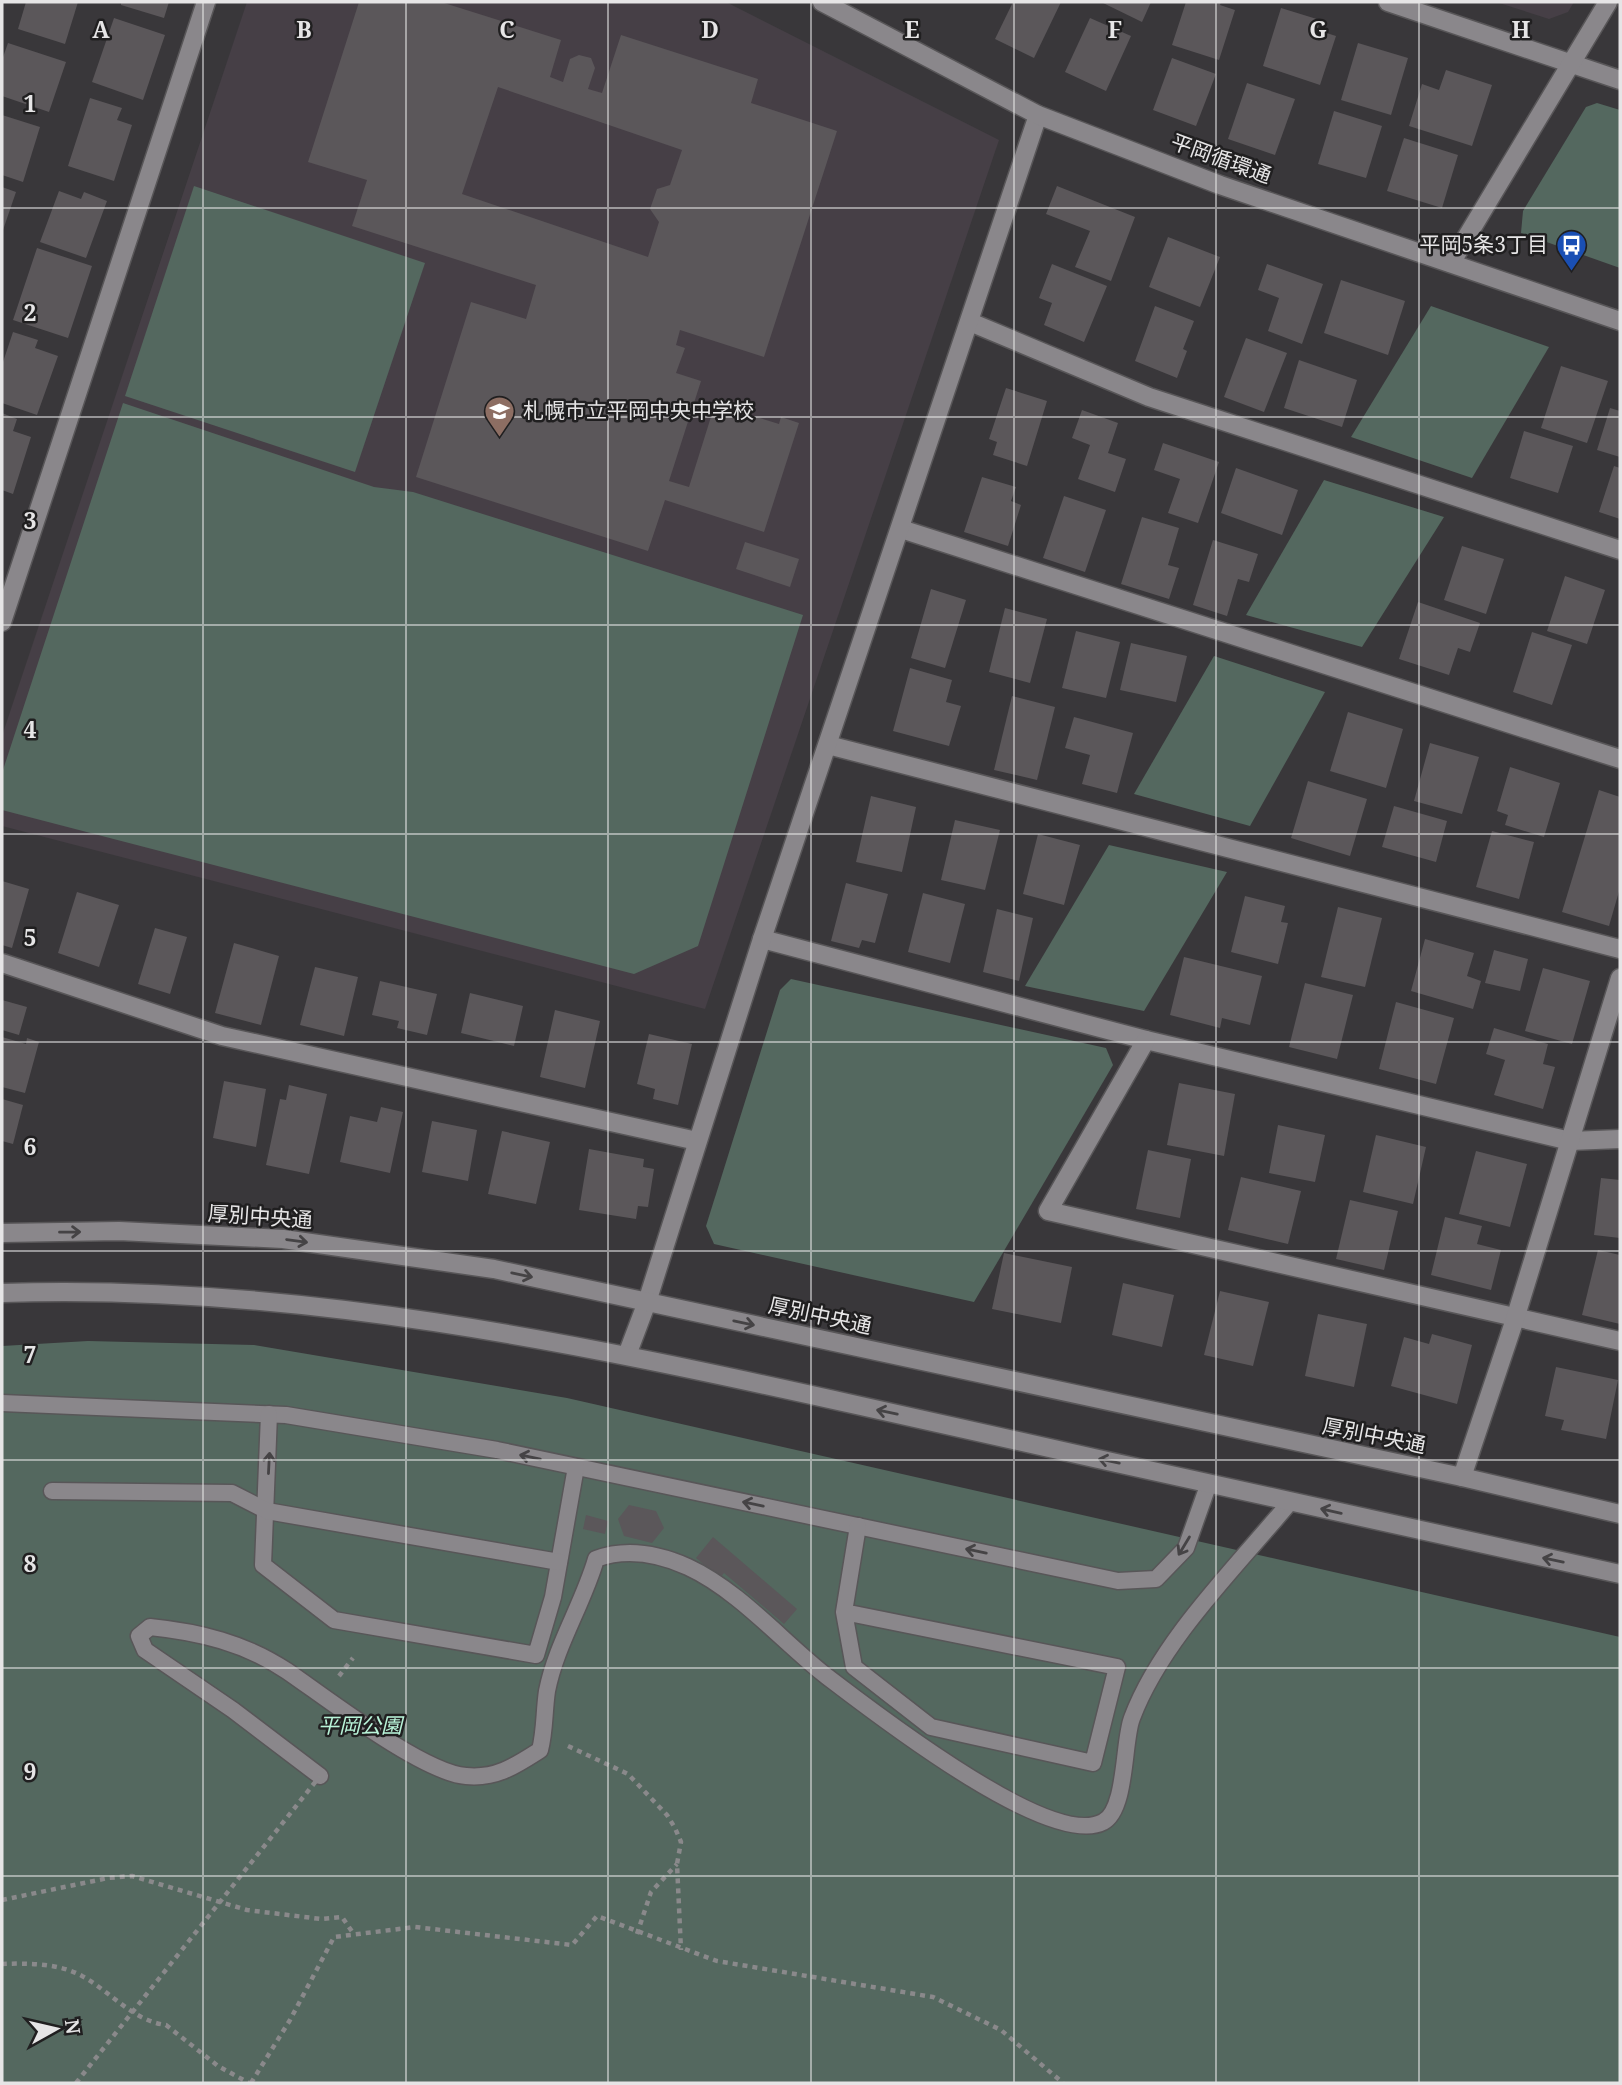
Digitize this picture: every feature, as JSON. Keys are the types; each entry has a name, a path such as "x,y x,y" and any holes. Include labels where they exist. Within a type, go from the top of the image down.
{"street":[{"path":"2,622 206,2"},
{"name":"平岡循環通","path":"822,2 848,8 1038,115 1220,185 1620,321"},
{"path":"1388,2 1620,80"},
{"path":"1451,263 1608,2"},
{"path":"627,1355 647,1302 762,939 1038,115"},
{"path":"970,322 1150,397 1620,550"},
{"path":"901,529 1620,760"},
{"path":"828,745 1620,948"},
{"path":"762,939 1146,1040 1570,1141 1620,1139"},
{"path":"2,963 222,1036 697,1141"},
{"path":"1462,1477 1515,1319 1620,978"},
{"path":"1146,1040 1048,1210 1620,1341"},
{"name":"厚別中央通","path":"2,1233 119,1231 283,1239 494,1269 1309,1447 1462,1477 1620,1514"},
{"path":"2,1293 200,1294 398,1314 627,1355 1620,1574"}],"lane":[{"path":"2,1403 269,1415 498,1450 1118,1581 1156,1579 1186,1548 1209,1483"},
{"path":"269,1415 263,1565 334,1620 536,1655 553,1597 576,1467"},
{"path":"52,1491 232,1493 267,1511 559,1562"},
{"path":"320,1776 296,1755 145,1650 139,1636 150,1627 218,1638 257,1654 397,1745 463,1776 488,1776 510,1770 540,1750 544,1735 547,1691 559,1651 587,1590 596,1559 617,1552 657,1556 690,1568 741,1603 825,1674 997,1796 1050,1820 1089,1827 1105,1822 1111,1816 1124,1775 1130,1720 1151,1675 1187,1626 1291,1501"},
{"path":"844,1612 1117,1667 1093,1763 931,1727 854,1667 844,1612 858,1526"}],"path":[{"path":"544,1735 628,1774 675,1828 681,1842 677,1864 681,1950"},
{"path":"76,2083 320,1776"},
{"path":"637,1934 651,1892 677,1864"},
{"path":"2,1900 108,1878 132,1876 247,1910 321,1919 342,1917 353,1933"},
{"path":"2,1965 31,1963 82,1975 111,1999 158,2024 166,2025 218,2066 250,2083 290,2020 334,1937 415,1927 572,1945 597,1916 681,1950 756,1969 933,1997 1001,2030 1063,2083"}],"shaded area":[{"name":"札幌市立平岡中央中学校","path":"247,2 726,2 999,140 705,1009 2,826 2,736"},
{"path":"1496,2 1574,2 1568,12 1549,19"}],"green space":[{"path":"1597,103 1620,110 1620,268 1521,233 1523,211 1586,107"},
{"path":"194,186 425,263 355,472 125,396"},
{"path":"1431,306 1549,347 1472,478 1351,437"},
{"path":"123,403 374,487 413,492 803,615 698,946 634,974 2,810 2,773"},
{"path":"1324,480 1444,517 1362,647 1246,615"},
{"path":"1214,656 1325,692 1250,826 1134,794"},
{"path":"1109,845 1227,872 1144,1011 1025,986"},
{"path":"791,979 1106,1048 1113,1065 974,1302 714,1244 706,1226 780,990"},
{"name":"平岡公園","path":"88,1341 254,1345 567,1398 1620,1637 1620,2083 2,2083 2,1346"}],"building":[{"path":"26,2 78,2 65,44 18,29"},
{"path":"121,2 169,2 164,18 121,5"},
{"path":"359,2 441,2 561,40 550,77 563,82 570,59 579,55 591,58 595,68 588,89 602,93 621,35 758,79 751,103 837,131 764,357 680,330 676,345 685,348 676,373 701,381 669,481 689,487 715,404 779,424 781,417 799,423 764,532 665,500 648,551 416,477 471,302 526,319 536,285 352,226 367,180 308,162","holes":["498,87 682,150 670,185 657,189 650,209 659,222 648,257 462,194"]},
{"path":"1013,2 1061,2 1034,58 995,39"},
{"path":"1101,2 1151,2 1142,22"},
{"path":"1186,2 1221,2 1220,5 1235,10 1219,60 1172,45"},
{"path":"1281,8 1320,20 1317,30 1336,36 1320,85 1263,66"},
{"path":"114,18 165,35 143,100 92,82"},
{"path":"1090,18 1131,36 1106,91 1065,72"},
{"path":"8,43 66,62 49,112 2,96 2,60"},
{"path":"1358,43 1408,58 1391,115 1341,100"},
{"path":"1172,58 1216,74 1196,126 1153,110"},
{"path":"1446,70 1492,85 1472,146 1409,126 1422,84 1439,90"},
{"path":"1247,83 1295,99 1275,155 1228,139"},
{"path":"90,98 122,108 117,120 132,125 114,181 68,166"},
{"path":"1334,111 1382,126 1366,178 1318,164"},
{"path":"2,115 40,127 23,182 2,175"},
{"path":"1404,138 1458,155 1442,208 1387,191"},
{"path":"1057,186 1135,217 1111,281 1075,267 1090,231 1046,214"},
{"path":"2,187 16,192 2,233"},
{"path":"59,191 81,199 84,192 107,201 86,258 40,242"},
{"path":"1168,237 1220,257 1200,307 1149,287"},
{"path":"37,248 92,266 68,338 13,320"},
{"path":"1052,264 1107,286 1084,342 1044,325 1052,303 1039,298"},
{"path":"1267,264 1323,284 1302,344 1268,331 1279,298 1258,290"},
{"path":"1341,280 1405,301 1388,355 1324,333"},
{"path":"1155,306 1194,321 1183,349 1187,351 1177,378 1135,361"},
{"path":"13,332 38,340 35,348 58,356 37,415 2,403 2,365"},
{"path":"1246,338 1287,353 1264,412 1224,397"},
{"path":"1299,360 1357,380 1342,427 1284,408"},
{"path":"1561,366 1608,381 1587,443 1541,428"},
{"path":"1006,388 1047,401 1027,466 993,455 997,442 989,439"},
{"path":"1610,408 1620,411 1620,457 1597,450"},
{"path":"1082,410 1118,423 1108,453 1126,459 1115,492 1078,479 1090,445 1072,438"},
{"path":"2,413 17,419 13,431 31,437 13,494 2,490"},
{"path":"1524,431 1573,446 1558,493 1510,478"},
{"path":"1163,443 1219,462 1198,523 1168,513 1180,479 1154,470"},
{"path":"1614,466 1620,468 1620,519 1599,512"},
{"path":"1236,468 1298,490 1282,535 1221,513"},
{"path":"982,477 1016,487 1011,501 1021,505 1008,546 964,532"},
{"path":"1064,496 1106,510 1085,572 1043,558"},
{"path":"1142,517 1179,528 1168,565 1179,568 1169,599 1121,584"},
{"path":"1213,540 1258,554 1249,582 1238,579 1227,616 1193,605"},
{"path":"745,542 799,559 790,587 736,569"},
{"path":"1462,546 1504,559 1486,614 1444,600"},
{"path":"1565,576 1605,590 1587,644 1547,631"},
{"path":"931,589 966,600 945,668 911,658"},
{"path":"1418,602 1480,623 1470,652 1458,648 1449,675 1399,659"},
{"path":"1005,608 1047,619 1030,683 989,672"},
{"path":"1076,631 1120,642 1106,698 1062,688"},
{"path":"1532,632 1572,645 1552,705 1513,692"},
{"path":"1131,643 1187,656 1176,702 1120,690"},
{"path":"910,668 952,680 946,702 961,706 949,746 893,731"},
{"path":"1012,696 1055,707 1037,780 994,770"},
{"path":"1348,712 1403,729 1386,788 1330,771"},
{"path":"1074,717 1133,733 1117,793 1082,784 1090,755 1065,748"},
{"path":"1430,743 1479,757 1462,814 1414,801"},
{"path":"1510,767 1560,783 1544,837 1505,825 1508,815 1497,811"},
{"path":"1308,781 1367,799 1350,856 1291,838"},
{"path":"1599,790 1620,797 1620,888 1609,926 1562,912"},
{"path":"871,796 916,807 902,872 856,862"},
{"path":"1394,806 1447,821 1436,862 1382,847"},
{"path":"955,820 1000,830 985,890 941,880"},
{"path":"1492,831 1534,842 1519,899 1476,887"},
{"path":"1038,834 1080,845 1064,905 1023,894"},
{"path":"2,881 29,889 12,948 2,945"},
{"path":"846,883 888,894 875,943 862,940 859,948 831,941"},
{"path":"77,892 119,905 99,967 58,953"},
{"path":"923,893 965,904 950,963 908,952"},
{"path":"1245,896 1285,906 1281,922 1288,923 1278,964 1231,952"},
{"path":"1338,907 1382,918 1365,987 1321,977"},
{"path":"997,909 1033,918 1019,981 983,972"},
{"path":"155,928 187,937 170,994 138,984"},
{"path":"1425,939 1474,953 1467,976 1481,981 1473,1009 1411,991"},
{"path":"234,943 279,956 261,1025 215,1013"},
{"path":"1494,950 1528,959 1520,991 1485,983"},
{"path":"1184,957 1262,976 1250,1025 1222,1018 1220,1028 1170,1015"},
{"path":"315,967 358,977 344,1036 300,1025"},
{"path":"1543,968 1590,981 1572,1044 1525,1031"},
{"path":"380,981 437,994 427,1035 397,1028 399,1021 372,1015"},
{"path":"1305,983 1353,995 1337,1059 1289,1047"},
{"path":"470,993 523,1006 514,1046 461,1033"},
{"path":"2,1000 27,1007 19,1035 2,1030"},
{"path":"1396,1002 1454,1018 1436,1084 1379,1069"},
{"path":"555,1010 600,1021 585,1088 540,1077"},
{"path":"1494,1028 1548,1044 1543,1064 1555,1067 1543,1109 1494,1095 1505,1060 1486,1054"},
{"path":"649,1034 692,1044 678,1105 653,1099 655,1089 637,1084"},
{"path":"2,1037 26,1044 27,1038 39,1042 25,1093 2,1087"},
{"path":"224,1081 266,1089 256,1147 213,1138"},
{"path":"1179,1083 1235,1094 1224,1156 1167,1145"},
{"path":"289,1085 327,1094 309,1174 266,1165 280,1099 286,1100"},
{"path":"2,1099 23,1105 13,1144 2,1141"},
{"path":"381,1107 403,1112 390,1173 340,1162 350,1116 377,1122"},
{"path":"432,1121 477,1130 468,1181 422,1172"},
{"path":"1278,1125 1325,1135 1315,1182 1269,1173"},
{"path":"502,1131 550,1142 536,1204 488,1194"},
{"path":"1376,1135 1426,1147 1413,1204 1363,1192"},
{"path":"589,1149 644,1159 643,1167 654,1169 648,1207 638,1206 636,1219 579,1210"},
{"path":"1148,1150 1191,1159 1180,1218 1136,1209"},
{"path":"1476,1151 1527,1164 1510,1227 1459,1214"},
{"path":"1241,1177 1301,1191 1288,1244 1228,1230"},
{"path":"1601,1178 1620,1180 1620,1238 1594,1235"},
{"path":"1350,1200 1398,1211 1384,1270 1336,1259"},
{"path":"1445,1217 1482,1226 1477,1244 1501,1250 1491,1290 1431,1275"},
{"path":"1598,1250 1620,1255 1620,1324 1582,1315"},
{"path":"1004,1253 1072,1267 1061,1323 992,1309"},
{"path":"1123,1283 1174,1295 1162,1347 1112,1335"},
{"path":"1220,1291 1269,1302 1253,1366 1204,1355"},
{"path":"1318,1314 1367,1324 1354,1387 1305,1376"},
{"path":"1432,1334 1472,1345 1457,1404 1391,1386 1404,1337 1429,1344"},
{"path":"1556,1367 1618,1380 1606,1439 1561,1430 1564,1420 1545,1416"},
{"path":"629,1505 656,1511 664,1528 652,1543 624,1536 618,1519"},
{"path":"586,1515 608,1521 605,1534 583,1529"},
{"path":"713,1537 797,1609 784,1624 724,1573 720,1578 696,1558"}],"place":[{"name":"平岡5条3丁目","path":"1571,272"},
{"name":"札幌市立平岡中央中学校","path":"500,438"}]}
